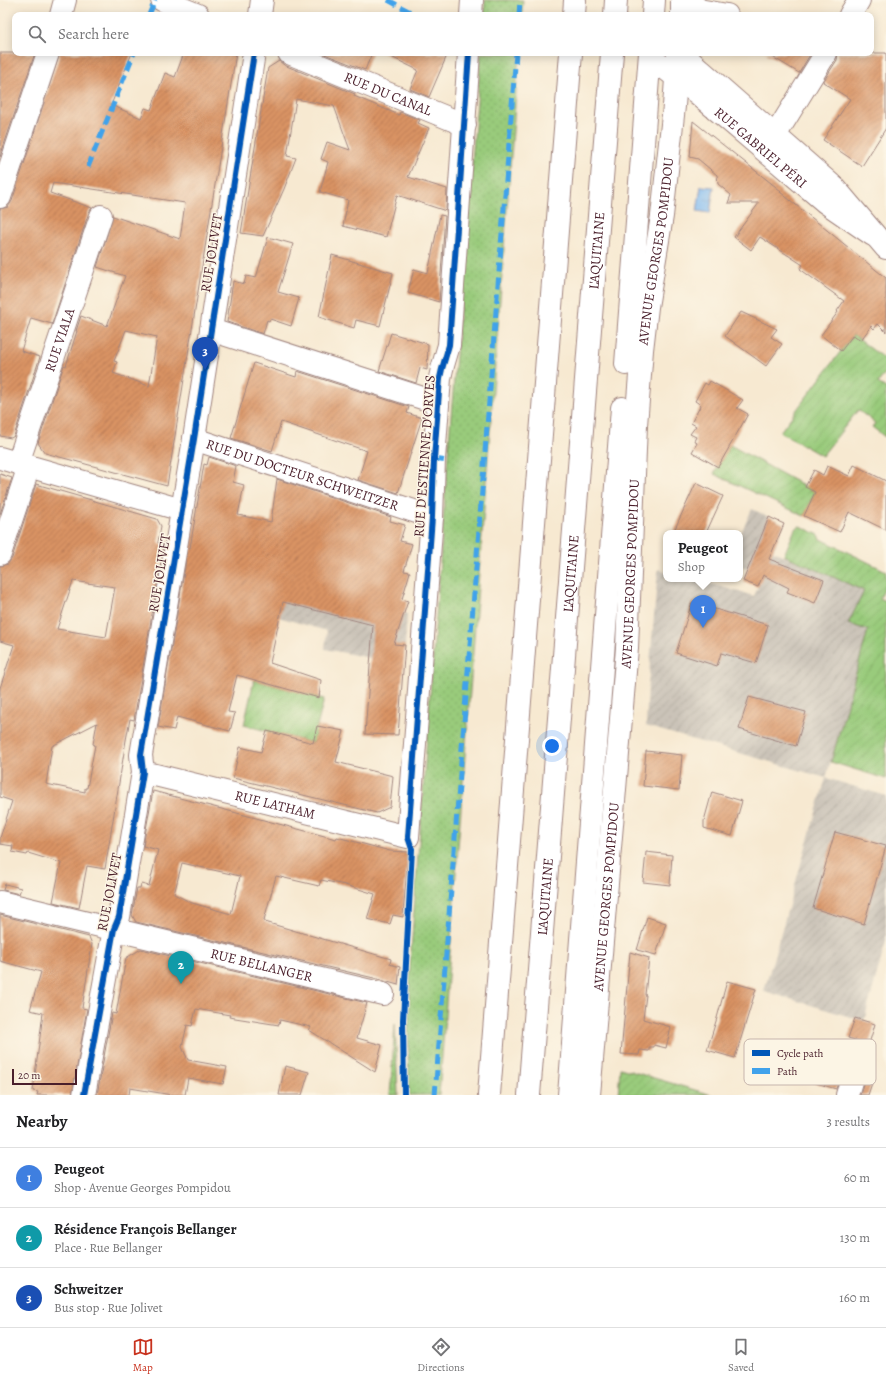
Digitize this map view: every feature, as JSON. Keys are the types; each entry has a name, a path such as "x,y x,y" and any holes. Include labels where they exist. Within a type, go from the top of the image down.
{"main road":[{"path":"61,12 66,0"},
{"path":"162,0 191,12"},
{"path":"260,12 262,0"},
{"path":"471,12 472,0"},
{"path":"574,12 575,0"},
{"path":"615,12 616,0"},
{"path":"653,12 654,0"},
{"path":"682,0 682,12"},
{"path":"689,0 698,10 710,12"},
{"path":"729,12 736,0"},
{"path":"852,12 859,0"},
{"path":"0,197 47,56"},
{"name":"RUE JOLIVET","path":"84,1095 114,929 119,917 143,772 141,755 194,439 254,56"},
{"name":"RUE DU CANAL","path":"297,56 465,125"},
{"name":"RUE D'ESTIENNE D'ORVES","path":"408,837 432,517 438,403 442,369 449,345 469,56"},
{"path":"489,1095 571,56"},
{"name":"L'AQUITAINE","path":"530,1095 612,56"},
{"name":"AVENUE GEORGES POMPIDOU","path":"570,1095 650,56"},
{"name":"RUE GABRIEL PÉRI","path":"651,56 676,76 835,188 880,242"},
{"name":"AVENUE GEORGES POMPIDOU","path":"589,1095 627,648 636,425 642,350 647,307 662,216 678,56"},
{"name":"RUE GABRIEL PÉRI","path":"684,56 770,143"},
{"path":"770,143 824,56"},
{"name":"RUE VIALA","path":"0,554 16,462 101,216"},
{"path":"211,330 438,403"},
{"name":"RUE DU DOCTEUR SCHWEITZER","path":"194,439 432,517"},
{"path":"16,462 182,510"},
{"name":"RUE LATHAM","path":"143,772 408,837"},
{"name":"RUE BELLANGER","path":"0,902 383,994"}],"shaded area":[{"path":"752,509 784,524 773,551 864,591 868,630 826,778 646,726 658,569 663,571 663,582 704,582 754,596 763,576 743,566 742,530"},
{"path":"275,581 407,614 405,645 372,644 371,658 325,649 327,631 268,614"},
{"path":"826,778 886,796 886,941 864,1021 764,991"}],"green space":[{"path":"485,0 523,0 522,12 484,12"},
{"path":"481,56 519,56 439,1095 409,1095 408,1035 410,964 450,428"},
{"path":"853,335 886,360 886,372 878,383 886,388 886,436 885,437 872,427 875,423 858,410 822,456 780,432"},
{"path":"730,445 815,492 804,516 714,474"},
{"path":"800,526 819,535 821,539 886,571 886,586 880,598 886,601 886,779 831,762 868,630 848,624 864,591 784,555 795,529"},
{"path":"254,680 324,699 313,743 244,725"},
{"path":"395,1024 398,1095 390,1095"},
{"path":"620,1068 712,1095 618,1095"}],"water":[{"path":"701,186 714,187 710,213 697,211"}],"building":[{"path":"0,53 12,53 12,56 34,56 0,157"},
{"path":"874,53 886,53 886,128 862,166 823,140 850,99 823,82 837,60 838,56 874,56"},
{"path":"59,56 131,56 111,105 141,118 145,108 151,110 165,73 175,77 183,56 236,56 167,486 45,453 38,443 64,365 66,366 81,316 107,326 125,276 97,267 113,216 180,239 185,203 53,183 50,193 92,208 89,212 52,324 31,318 21,351 40,357 14,436 11,438 0,436 0,209 8,207 12,201","holes":["126,330 157,337 149,386 113,373 117,362 114,361"]},
{"path":"330,56 371,56 365,70"},
{"path":"389,56 447,56 429,97 410,89 418,70"},
{"path":"771,56 809,56 799,73"},
{"path":"279,61 284,65 355,94 354,96 399,115 400,112 420,120 418,123 429,128 408,177 447,189 446,211 397,195 386,237 343,226 348,200 320,192 328,162 321,159 327,142 350,150 334,106 296,99 287,156 296,158 284,189 263,236 241,233 268,68"},
{"path":"693,121 781,191 780,192 886,278 886,332 878,324 874,329 871,326 861,340 853,335 841,351 821,335 844,301 800,269 803,265 760,237 751,250 734,237 759,203 728,203 731,195 718,184 717,175 698,159 690,157"},
{"path":"440,215 445,216 439,302 408,293 414,269 428,273"},
{"path":"268,237 293,244 278,292 299,298 291,326 270,319 269,321 267,320 263,334 227,322 233,281 244,284 246,276 256,278"},
{"path":"332,255 393,273 380,326 356,320 354,328 319,317"},
{"path":"741,312 777,329 771,337 782,344 766,366 725,336"},
{"path":"391,333 428,344 427,370 420,368 416,383 379,371"},
{"path":"254,363 296,377 297,371 409,407 407,413 422,418 398,493 358,480 367,451 281,422 272,451 231,438"},
{"path":"710,381 743,400 737,408 748,414 718,467 692,452 697,443 694,441 696,437 690,434 696,426 691,423 701,405 695,401 705,383 708,385"},
{"path":"209,457 236,466 233,482 244,485 238,515 271,522 277,479 391,517 390,521 405,525 400,541 412,544 404,571 410,572 402,599 408,601 394,644 405,645 398,735 365,734 373,625 283,602 270,663 321,680 319,698 237,675 228,712 235,713 230,731 177,717 174,730 158,727 188,548 190,548 204,464 207,465"},
{"path":"854,465 886,481 886,530 849,512 840,532 804,516 815,492 805,487 814,470 823,475 827,466 849,476"},
{"path":"0,474 12,478 0,514"},
{"path":"696,483 723,496 707,530 674,530"},
{"path":"36,484 157,519 161,526 158,543 164,544 134,720 130,719 126,740 105,869 87,866 79,908 53,902 61,863 28,853 27,855 12,852 13,846 0,844 0,838 12,801 0,797 0,688 14,645 0,641 0,566 8,564 12,558","holes":["73,581 115,587 106,637 57,629","97,723 93,744 95,745 85,792 46,784 52,746"]},
{"path":"769,517 784,524 769,559 824,580 815,603 787,592 789,588 763,575 758,587 743,581"},
{"path":"692,602 768,625 756,663 721,653 717,666 676,653"},
{"path":"749,697 806,712 796,746 739,729"},
{"path":"317,726 344,731 336,762 393,776 390,807 377,813 233,778 240,747 261,752 267,731 313,743"},
{"path":"646,751 682,755 679,790 643,786"},
{"path":"153,791 336,839 337,837 390,851 408,852 403,917 393,915 390,924 367,919 375,894 321,880 319,886 276,876 264,920 265,922 391,959 390,964 400,967 398,985 136,922 132,915 137,888 140,888 141,884 149,886 158,850 143,846","holes":["182,863 240,876 231,914 192,903 174,894"]},
{"path":"712,792 742,801 732,836 704,828 704,821"},
{"path":"835,832 886,846 864,924 813,908"},
{"path":"646,852 672,855 670,885 643,882"},
{"path":"5,884 21,888 19,894 3,890"},
{"path":"0,915 89,937 92,944 82,1008 87,1009 72,1095 37,1095 38,1092 33,1091 43,1013 30,1010 41,972 0,961"},
{"path":"647,917 666,923 656,955 637,950"},
{"path":"141,949 367,1003 357,1038 382,1045 375,1072 309,1030 311,1027 280,1020 279,1025 229,1017 230,1015 196,1009 192,1026 187,1025 182,1047 188,1060 227,1067 223,1084 188,1078 185,1095 172,1095 130,1088 129,1095 97,1095 112,1013 116,1014 126,958"},
{"path":"630,952 649,958 643,1019 671,1027 666,1048 654,1045 654,1047 649,1047 649,1051 640,1050 639,1055 621,1054"},
{"path":"727,981 756,989 735,1058 707,1050"},
{"path":"855,1018 875,1024 870,1039 848,1038"},
{"path":"285,1066 309,1072 302,1095 279,1095"},
{"path":"823,1085 837,1085 836,1089"},
{"path":"863,1085 871,1085 868,1095 860,1095"}],"marked path":[{"path":"150,12 155,0"},
{"path":"388,0 410,12"},
{"path":"519,12 520,0"},
{"path":"88,167 133,56"},
{"path":"435,1095 516,56"},
{"path":"434,459 447,461"}],"cycle path":[{"path":"84,1095 114,929 119,917 143,772 141,755 194,439 254,56"},
{"path":"404,1095 403,1020 412,849 408,837 432,517 434,459 440,378 449,345 469,56"}],"place":[{"name":"Schweitzer","path":"205,370"},
{"name":"Peugeot","path":"703,628"},
{"name":"Résidence François Bellanger","path":"181,984"}]}
